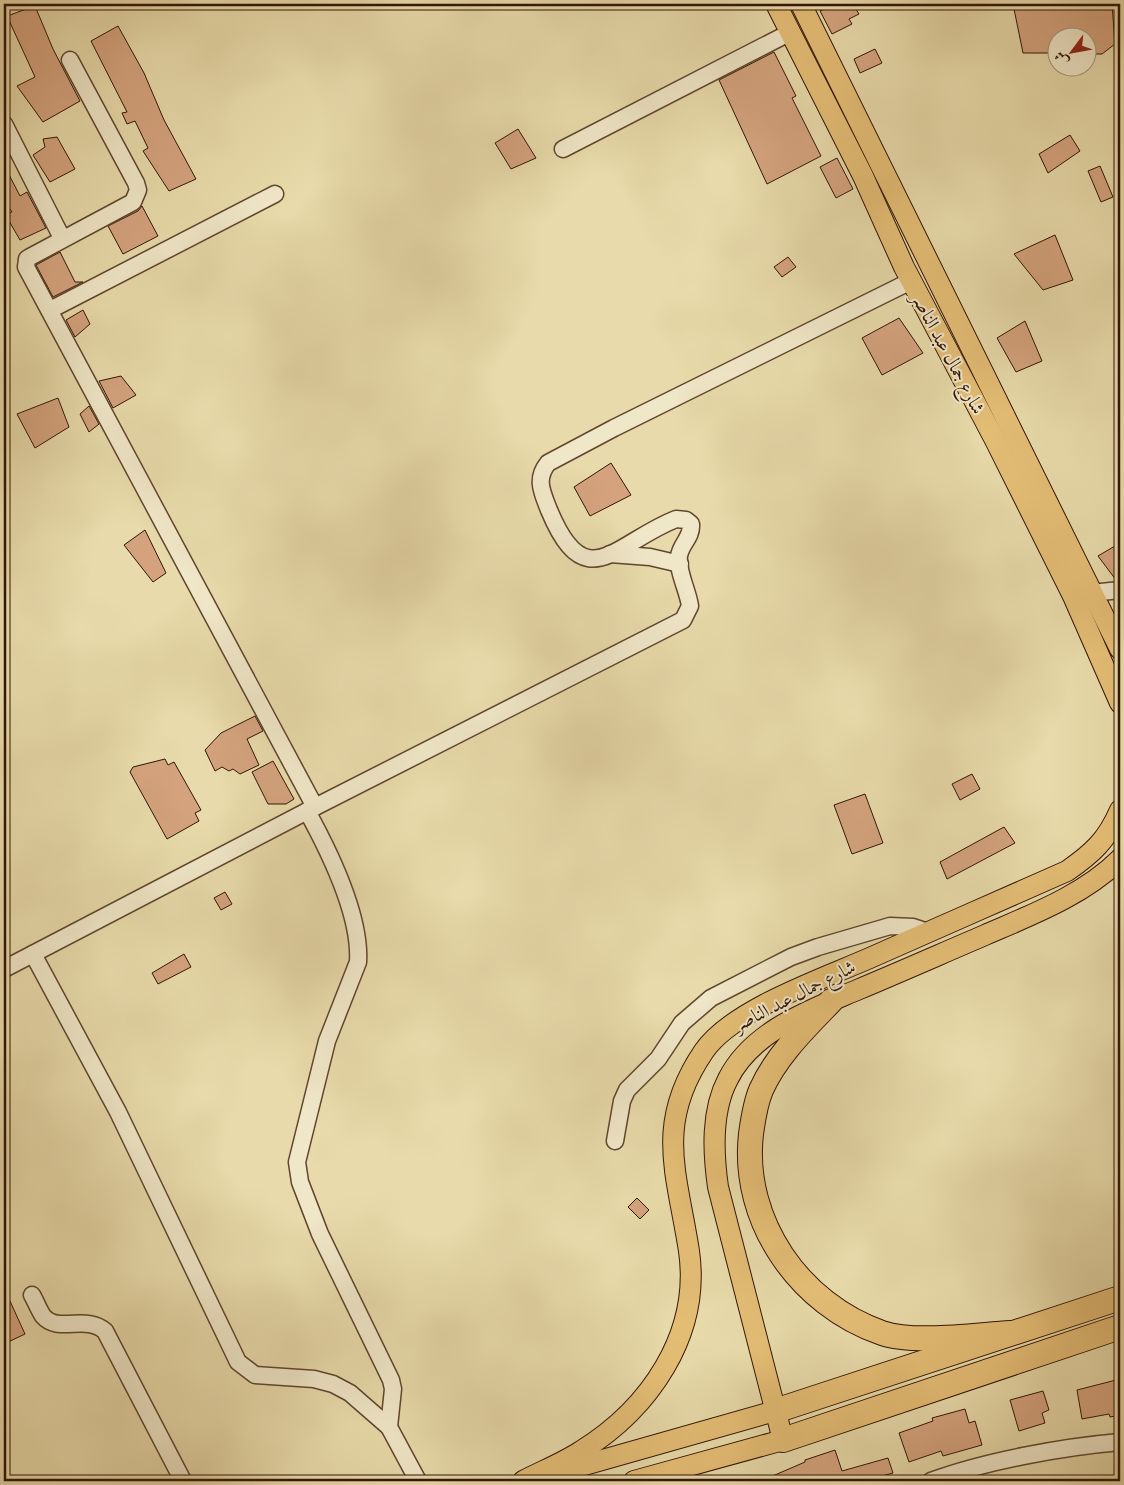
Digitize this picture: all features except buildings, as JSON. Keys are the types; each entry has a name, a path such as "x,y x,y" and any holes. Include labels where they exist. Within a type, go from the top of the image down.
{"highway":[{"path":"830,1001 795,1039 775,1066 761,1091 756,1107 750,1143 750,1172 766,1229 781,1256 813,1293 858,1322 883,1333 910,1337 1010,1333"},
{"path":"775,1411 1120,1298"},
{"path":"783,1440 1120,1327"}],"main road":[{"name":"شارع جمال عبد الناصر","path":"776,4 863,176 911,281 1072,596 1120,703"},
{"name":"شارع جمال عبد الناصر","path":"801,4 1120,649"},
{"name":"شارع جمال عبد الناصر","path":"523,1481 580,1452 597,1440 651,1391 674,1351 688,1306 691,1281 689,1252 677,1192 671,1139 682,1089 705,1050 737,1020 788,994 1067,871 1089,856 1110,833 1120,810"},
{"name":"شارع جمال عبد الناصر","path":"783,1440 718,1187 714,1157 715,1132 719,1103 724,1087 738,1064 759,1042 774,1030 830,1001 1032,915 1108,871 1120,859"},
{"path":"528,1481 775,1411"},
{"path":"634,1481 783,1440"}],"street":[{"path":"563,150 791,32"},
{"path":"70,60 138,190 133,202 62,238 30,256 26,262 311,809 330,852 348,904 359,951 358,962 327,1041 297,1162 300,1182 341,1280 392,1380 393,1389 389,1427"},
{"path":"4,124 62,238"},
{"path":"50,310 275,194"},
{"path":"4,969 311,809 683,620 690,606 680,564 680,554 689,538 691,524 680,519 671,521 610,554 596,560 585,558 564,541 540,488 542,474 548,463 614,428 911,281"},
{"path":"610,554 655,558 680,564"},
{"path":"1072,596 1120,590"},
{"path":"615,1141 622,1101 627,1090 658,1059 682,1023 711,998 791,957 818,947 890,926 913,927 928,932"},
{"path":"32,954 118,1112 238,1362 255,1375 314,1379 333,1384 350,1393 389,1427 418,1481"},
{"path":"32,1295 43,1316 50,1321 59,1324 92,1323 105,1331 183,1481"},
{"path":"931,1481 954,1473 1022,1458 1094,1444 1120,1442"}]}
